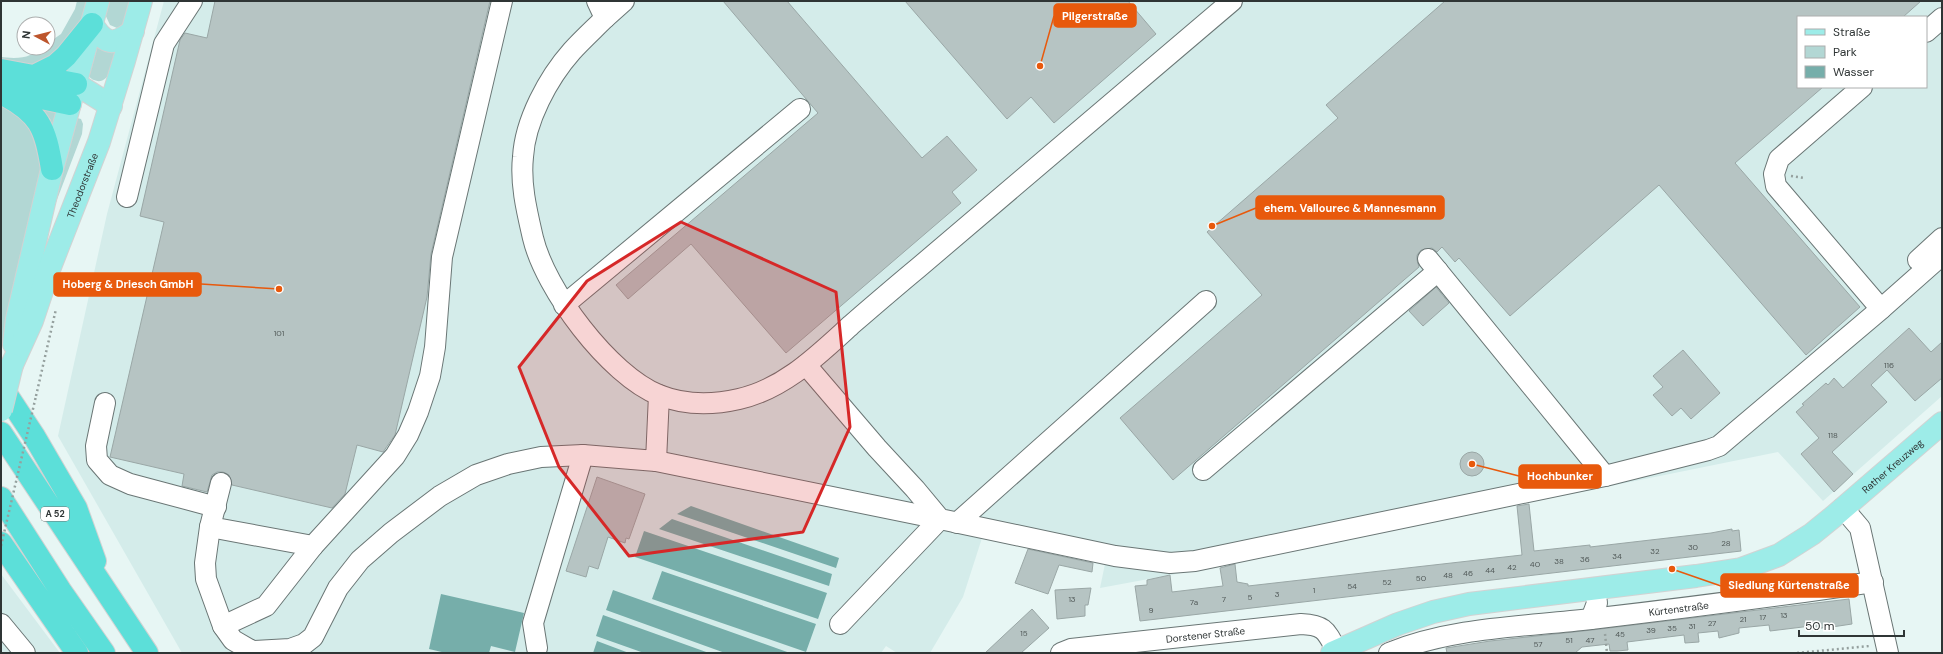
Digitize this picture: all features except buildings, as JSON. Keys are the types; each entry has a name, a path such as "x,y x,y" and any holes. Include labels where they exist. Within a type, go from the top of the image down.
{"highway":[{"path":"34,76 56,65 66,56 92,24"},
{"path":"1,70 76,84"},
{"path":"1,90 70,104"},
{"path":"1,93 20,103 32,113 43,130 52,169"},
{"path":"1,386 76,508 108,596"},
{"name":"A 52","path":"1,433 147,653"},
{"path":"1,498 60,590 104,653"},
{"path":"1,544 77,653"}],"main road":[{"name":"Theodorstraße","path":"1,410 12,365 17,319 52,169 98,1"},
{"name":"Theodorstraße","path":"12,365 32,321 40,294 86,175 110,106 141,1"},
{"path":"92,24 99,35 109,41 122,40 133,31"},
{"path":"76,84 110,106"},
{"path":"70,104 110,106"},
{"name":"Rather Kreuzweg","path":"1843,508 1942,423"},
{"path":"1334,652 1398,624 1446,609 1469,604 1623,586 1742,569 1779,555 1812,534 1843,508"}],"street":[{"path":"127,197 164,44 192,1"},
{"path":"223,626 266,606 313,546 395,456 418,412 433,362 442,257 502,1"},
{"path":"624,1 601,9 546,88 530,121 522,156 526,209 534,242 543,269 564,305 590,338 618,367 642,386 659,395 684,402 713,403 741,399 769,389 806,365 888,293 1232,1"},
{"path":"1927,31 1942,18"},
{"path":"1861,88 1779,158 1774,174 1776,186 1878,304"},
{"path":"564,305 800,109"},
{"path":"221,483 210,527 205,563 206,578 223,626 233,640 252,651 290,649 304,644 313,636 338,588 360,560 391,533 440,496 476,475 508,464 541,457 584,455 656,461 1115,556 1170,563 1195,561 1605,476 1719,446 1878,304 1942,238"},
{"path":"1878,304 1942,255"},
{"path":"1203,470 1433,265 1605,476"},
{"path":"840,624 949,521 1206,301"},
{"path":"806,365 877,448 949,521"},
{"path":"656,461 659,395"},
{"path":"105,403 96,446 98,460 110,475 130,484 216,507"},
{"path":"537,648 533,623 584,455"},
{"path":"1843,508 1860,528 1887,648"},
{"path":"210,527 313,546"},
{"name":"Kürtenstraße","path":"1389,653 1409,645 1456,634 1526,625 1627,615 1873,582"},
{"path":"1623,586 1627,615"},
{"path":"1591,619 1597,603 1596,589"},
{"path":"1446,609 1454,621 1456,634"},
{"name":"Dorstener Straße","path":"1061,653 1071,649 1101,650 1301,624 1320,626 1328,635 1334,652"},
{"path":"5,631 25,653"}],"path":[{"path":"1,544 36,396"},
{"path":"1797,653 1887,648"}],"highlighted area":[{"path":"681,222 836,292 850,427 803,532 629,556 559,467 519,367 587,281"}],"shaded area":[{"path":"164,1 1942,1 1942,396 1823,501 1778,452 1235,563 1100,588 1105,564 982,538 963,597 930,653 897,653 886,646 881,653 182,653 58,436 107,214"},
{"path":"1,574 60,653 1,653"}],"green space":[{"path":"77,1 87,1 81,27 56,51 56,37 61,34 75,9"},
{"path":"107,1 132,1 125,24 117,28 110,25 104,12"},
{"path":"95,43 119,50 108,76 104,80 99,81 91,79 87,72 87,67"},
{"path":"51,56 38,69 1,64 1,57"},
{"path":"37,103 63,109 54,130 50,119"},
{"path":"1,104 26,115 45,169 1,352"},
{"path":"77,118 81,119 83,124 82,134 50,218 45,255 29,305 55,184"}],"water":[{"path":"691,506 839,558 836,568 677,514"},
{"path":"672,519 832,574 829,586 659,529"},
{"path":"644,531 827,593 818,619 635,557"},
{"path":"662,571 816,624 806,652 652,599"},
{"path":"613,590 790,653 725,653 606,610"},
{"path":"441,594 524,613 515,652 491,646 489,653 446,653 429,649"},
{"path":"603,615 709,653 644,653 596,636"},
{"path":"597,641 629,653 593,653"}],"place":[{"name":"Pilgerstraße","path":"1040,66"},
{"name":"ehem. Vallourec & Mannesmann","path":"1212,226"},
{"name":"Hoberg & Driesch GmbH","path":"279,289"},
{"name":"Hochbunker","path":"1472,464"},
{"name":"Siedlung Kürtenstraße","path":"1672,569"}]}
